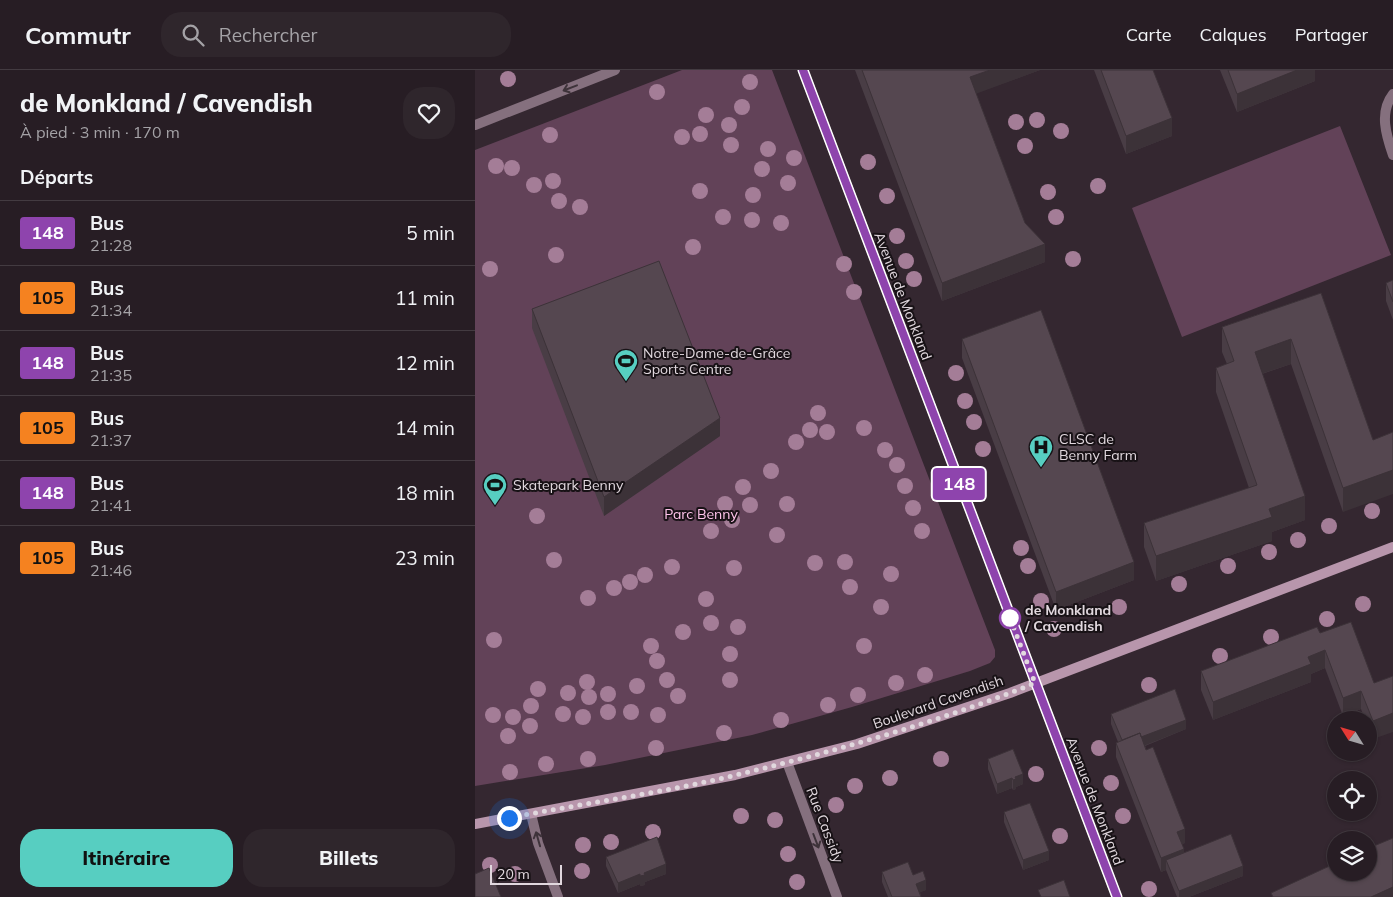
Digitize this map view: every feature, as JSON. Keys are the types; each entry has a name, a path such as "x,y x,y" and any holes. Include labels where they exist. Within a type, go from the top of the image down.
{"main road":[{"name":"Avenue de Monkland","path":"803,70 1117,897"},
{"name":"Boulevard Cavendish","path":"475,824 727,777 830,752 1035,683 1393,547"}],"street":[{"path":"475,125 615,70"},
{"path":"1393,94 1388,101 1385,118 1393,155"},
{"name":"Rue Cassidy","path":"787,762 837,897"},
{"path":"531,814 541,850 558,897"}],"green space":[{"name":"Parc Benny","path":"682,70 772,70 995,650 995,657 990,663 970,671 752,735 605,765 475,786 475,150"},
{"path":"1340,126 1391,255 1182,337 1132,208"}],"building":[{"path":"862,70 990,70 970,77 1025,223 1045,244 942,283"},
{"path":"1101,70 1153,70 1172,118 1126,136"},
{"path":"1228,70 1297,70 1237,94"},
{"name":"Notre-Dame-de-Grâce Sports Centre","path":"659,261 720,418 604,497 532,309"},
{"path":"1393,280 1393,302 1386,283"},
{"path":"1321,293 1373,440 1393,432 1393,470 1343,488 1291,339 1255,352 1305,496 1269,509 1272,517 1156,556 1144,523 1257,485 1216,368 1234,361 1222,327"},
{"path":"1041,310 1134,562 1056,592 962,339"},
{"path":"1351,622 1374,683 1393,676 1393,713 1377,719 1377,711 1369,711 1361,691 1343,698 1325,650 1308,657 1311,664 1213,702 1201,671 1317,627 1320,633"},
{"path":"1175,689 1186,720 1141,737 1140,733 1122,740 1111,714"},
{"path":"1140,733 1146,750 1153,747 1185,829 1177,832 1184,849 1161,858 1116,743"},
{"path":"1013,749 1023,774 1015,777 1016,779 1013,780 1012,778 997,784 988,759"},
{"path":"1030,803 1049,851 1023,860 1004,812"},
{"path":"1231,834 1243,866 1179,891 1166,860"},
{"path":"657,837 666,864 644,873 645,875 640,876 640,874 618,883 606,857"},
{"path":"1393,838 1393,887 1371,897 1273,897 1271,893 1327,867 1327,881 1377,881 1377,845"},
{"path":"908,862 913,875 923,871 926,880 916,884 921,897 892,897 882,872"},
{"path":"489,868 501,897 475,897 475,874"},
{"path":"1064,880 1070,897 1041,897 1038,890"}],"bus line":[{"name":"148","path":"803,70 1021,650 1117,897"}],"place":[{"name":"Notre-Dame-de-Grâce Sports Centre","path":"626,382"},
{"name":"CLSC de Benny Farm","path":"1041,468"},
{"name":"Skatepark Benny","path":"495,506"},
{"name":"de Monkland / Cavendish","path":"1010,618"}],"route":[{"path":"509,818 735,776 857,744 1023,688 1035,683 1010,618"}]}
